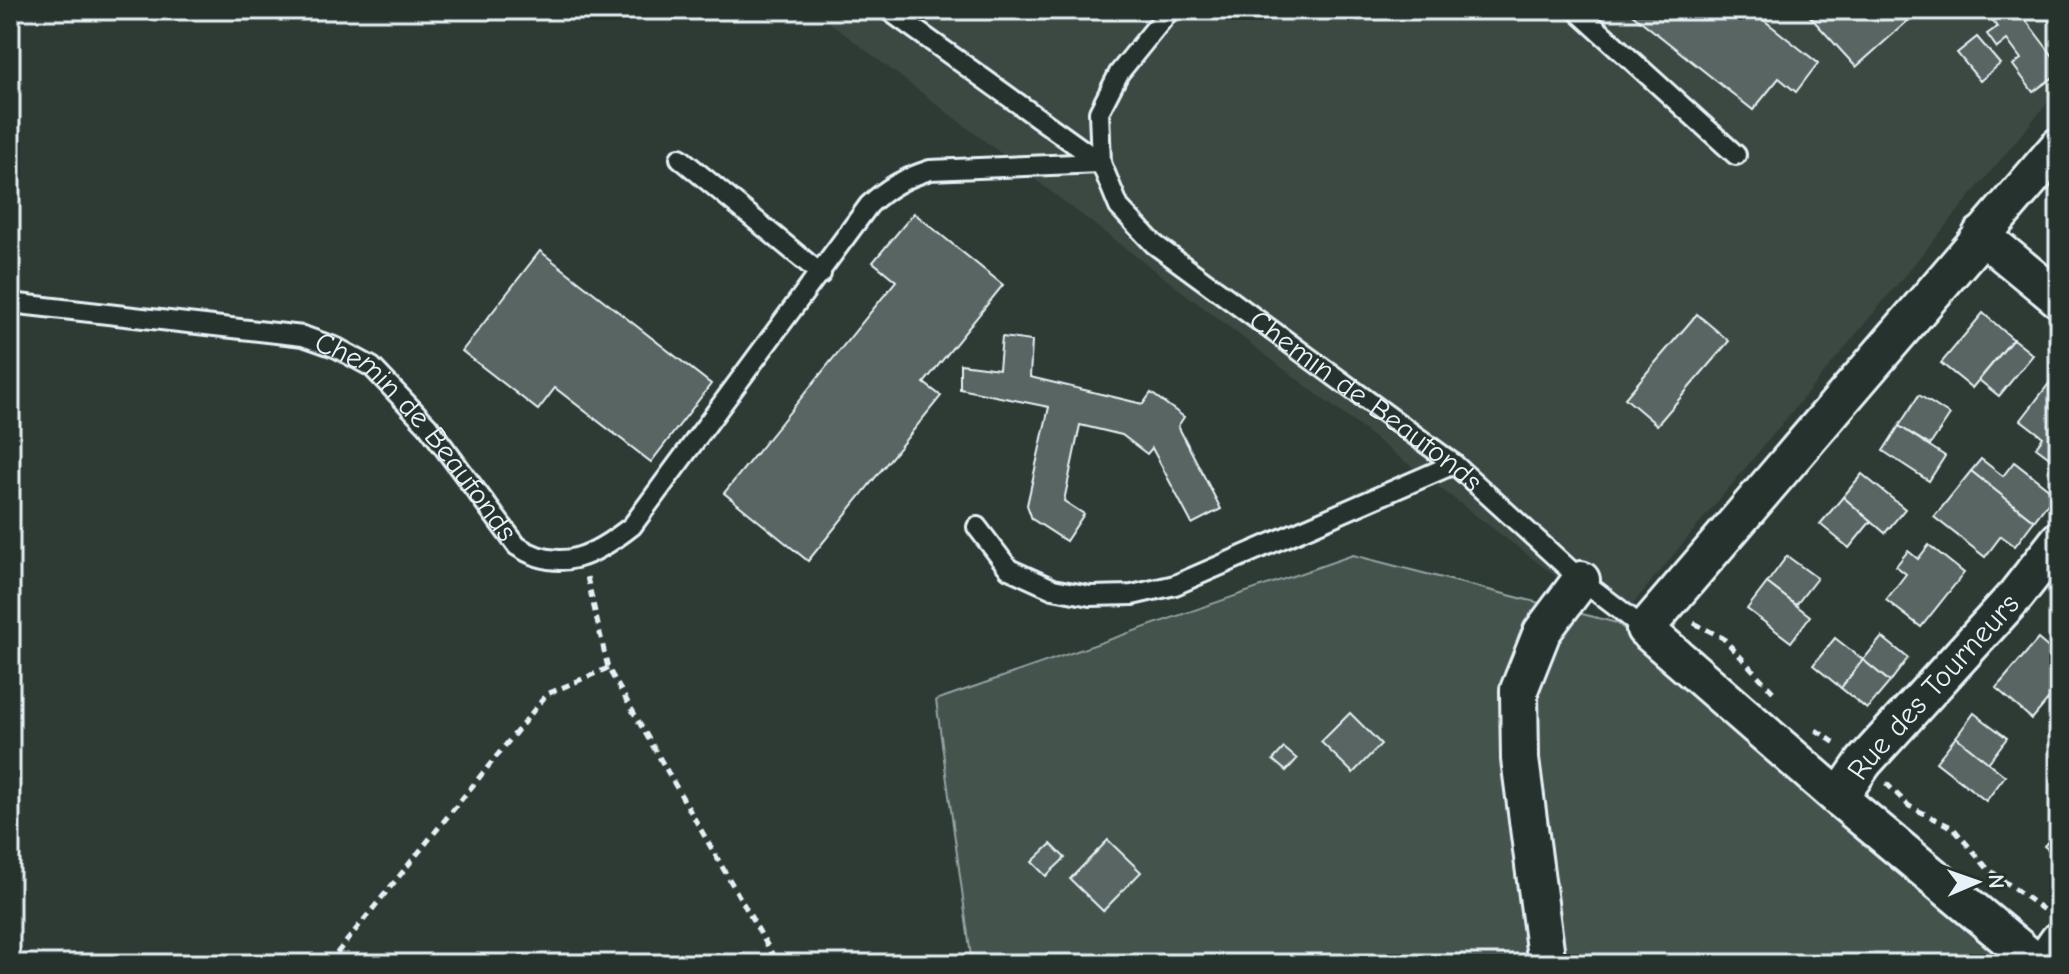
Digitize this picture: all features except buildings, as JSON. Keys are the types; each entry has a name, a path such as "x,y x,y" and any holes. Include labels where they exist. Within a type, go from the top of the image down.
{"street":[{"path":"1645,629 2059,146"},
{"path":"1981,235 2059,299"},
{"name":"Rue des Tourneurs","path":"1839,798 1864,762 2016,595 2059,540"},
{"path":"1547,964 1520,759 1519,690 1542,632 1581,580"},
{"name":"Chemin de Beaufonds","path":"1645,629 1839,798 2040,964"},
{"path":"2040,964 2059,940"}],"lane":[{"path":"888,10 1101,163"},
{"name":"Chemin de Beaufonds","path":"1170,10 1119,73 1099,112 1101,163 1119,207 1154,244 1454,464 1581,580 1645,629"},
{"path":"1576,10 1736,155"},
{"path":"680,158 821,274"},
{"name":"Chemin de Beaufonds","path":"10,303 303,336 337,348 372,367 428,426 517,546 534,557 553,562 582,556 608,545 632,526 869,205 887,188 907,177 941,169 1101,163"},
{"path":"977,527 1009,569 1053,589 1090,596 1132,595 1175,585 1454,464"}],"path":[{"path":"582,556 608,668 778,964"},
{"path":"328,964 547,694 608,668"}],"shaded area":[{"path":"813,10 2059,10 2059,89 1617,623"},
{"path":"1353,555 1617,623 2018,964 972,964 936,700"}]}
